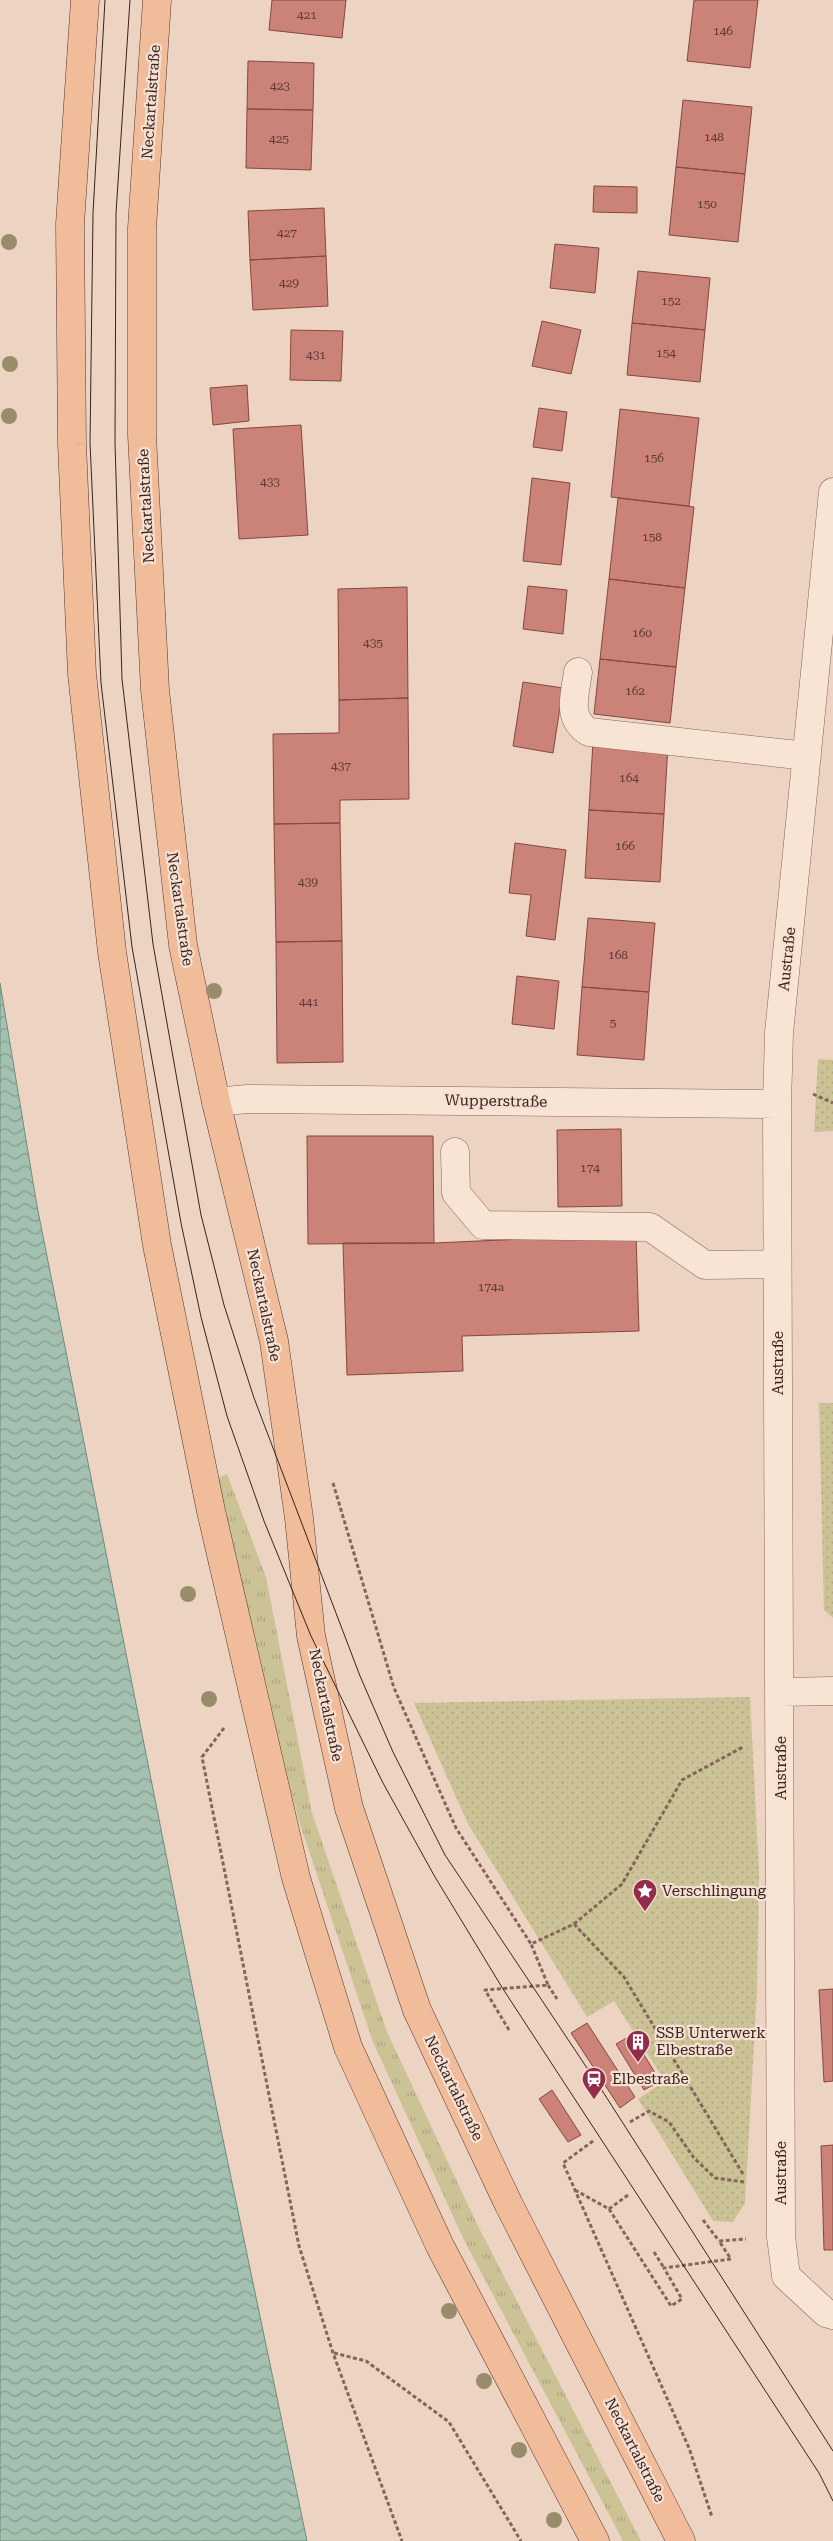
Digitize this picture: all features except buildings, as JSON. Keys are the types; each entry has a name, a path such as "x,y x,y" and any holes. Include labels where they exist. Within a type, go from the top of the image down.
{"main road":[{"path":"85,0 70,224 72,444 82,674 112,952 159,1254 211,1511 296,1878 348,2046 440,2246 595,2541"},
{"name":"Neckartalstraße","path":"157,0 142,228 142,436 155,690 183,945 216,1102 274,1341 299,1518 312,1636 349,1808 417,2010 510,2205 681,2541"}],"street":[{"name":"Austraße","path":"781,2237 781,1692 777,1264 779,1033 833,492"},
{"path":"578,672 573,713 579,726 589,732 807,756"},
{"name":"Wupperstraße","path":"216,1102 247,1099 777,1104"},
{"path":"455,1152 456,1193 482,1225 650,1227 705,1265 777,1264"},
{"path":"781,1692 833,1692"},
{"path":"781,2237 786,2276 826,2313 833,2315"}],"path":[{"path":"332,1480 394,1688 456,1828 531,1944 548,1985 557,1999"},
{"path":"224,1726 202,1757 299,2246 333,2353 402,2541"},
{"path":"531,1944 574,1924 622,1884 682,1780 745,1746"},
{"path":"574,1924 624,1977 747,2182 715,2178 694,2158 669,2122 649,2111 630,2122"},
{"path":"509,2030 485,1990 548,1985"},
{"path":"593,2141 563,2163 689,2448 714,2522"},
{"path":"575,2190 609,2209 671,2306 682,2299 654,2252"},
{"path":"609,2209 628,2195"},
{"path":"664,2268 731,2259 703,2220"},
{"path":"719,2241 781,2237"},
{"path":"333,2353 366,2360 449,2422 521,2541"}],"green space":[{"path":"818,1059 833,1060 833,1131 814,1132"},
{"path":"819,1403 833,1403 833,1618 824,1610"},
{"path":"227,1474 266,1577 312,1813 387,2032 477,2224 641,2541 623,2541 464,2240 373,2042 299,1821 257,1666 214,1480"},
{"path":"750,1697 759,1872 757,1992 745,2203 733,2222 713,2221 638,2099 665,2081 614,2001 587,2017 468,1824 414,1703"}],"water":[{"path":"0,983 37,1206 216,2106 307,2541 0,2541"}],"tram line":[{"path":"105,0 93,213 90,443 101,683 132,947 181,1223 201,1317 227,1416 264,1521 311,1636 383,1783 435,1877 503,1989 819,2473 833,2501"},
{"path":"130,0 116,213 115,443 122,679 153,944 201,1215 224,1305 254,1398 360,1676 393,1752 445,1855 603,2092 833,2451"}],"place":[{"name":"Verschlingung","path":"645,1912"},
{"name":"SSB Unterwerk Elbestraße","path":"638,2063"},
{"name":"Elbestraße","path":"594,2100"}]}
